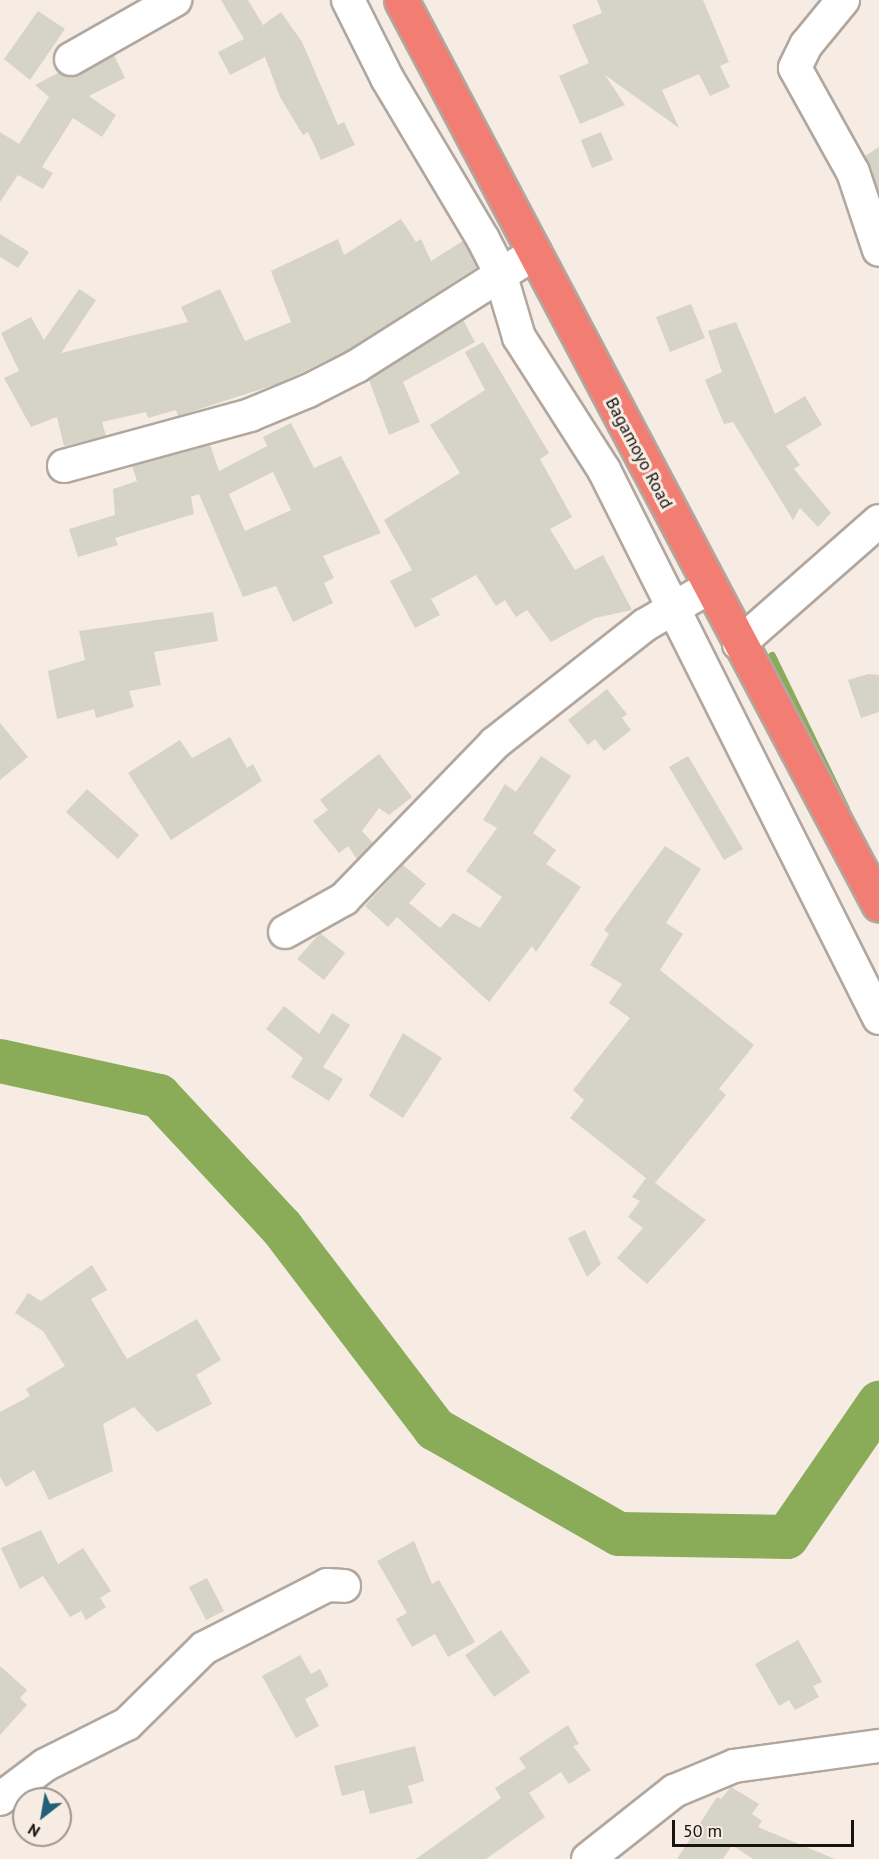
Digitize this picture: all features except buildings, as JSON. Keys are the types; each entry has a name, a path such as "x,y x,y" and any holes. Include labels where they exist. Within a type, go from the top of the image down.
{"highway":[{"name":"Bagamoyo Road","path":"401,0 739,644 879,905"}],"street":[{"path":"71,59 175,0"},
{"path":"348,0 500,273 519,337 604,470 879,1018"},
{"path":"843,0 795,68 853,172 879,250"},
{"path":"64,466 250,415 308,391 357,366 500,273 535,253"},
{"path":"739,644 879,521"},
{"path":"285,932 344,899 495,743 672,607 710,586"},
{"path":"0,1799 45,1765 127,1724 204,1648 327,1585 344,1586"},
{"path":"588,1859 674,1791 734,1766 879,1746"}],"waterway":[{"path":"772,656 846,809"},
{"path":"0,1061 159,1096 282,1228 435,1429 619,1534 787,1537 879,1403"}]}
